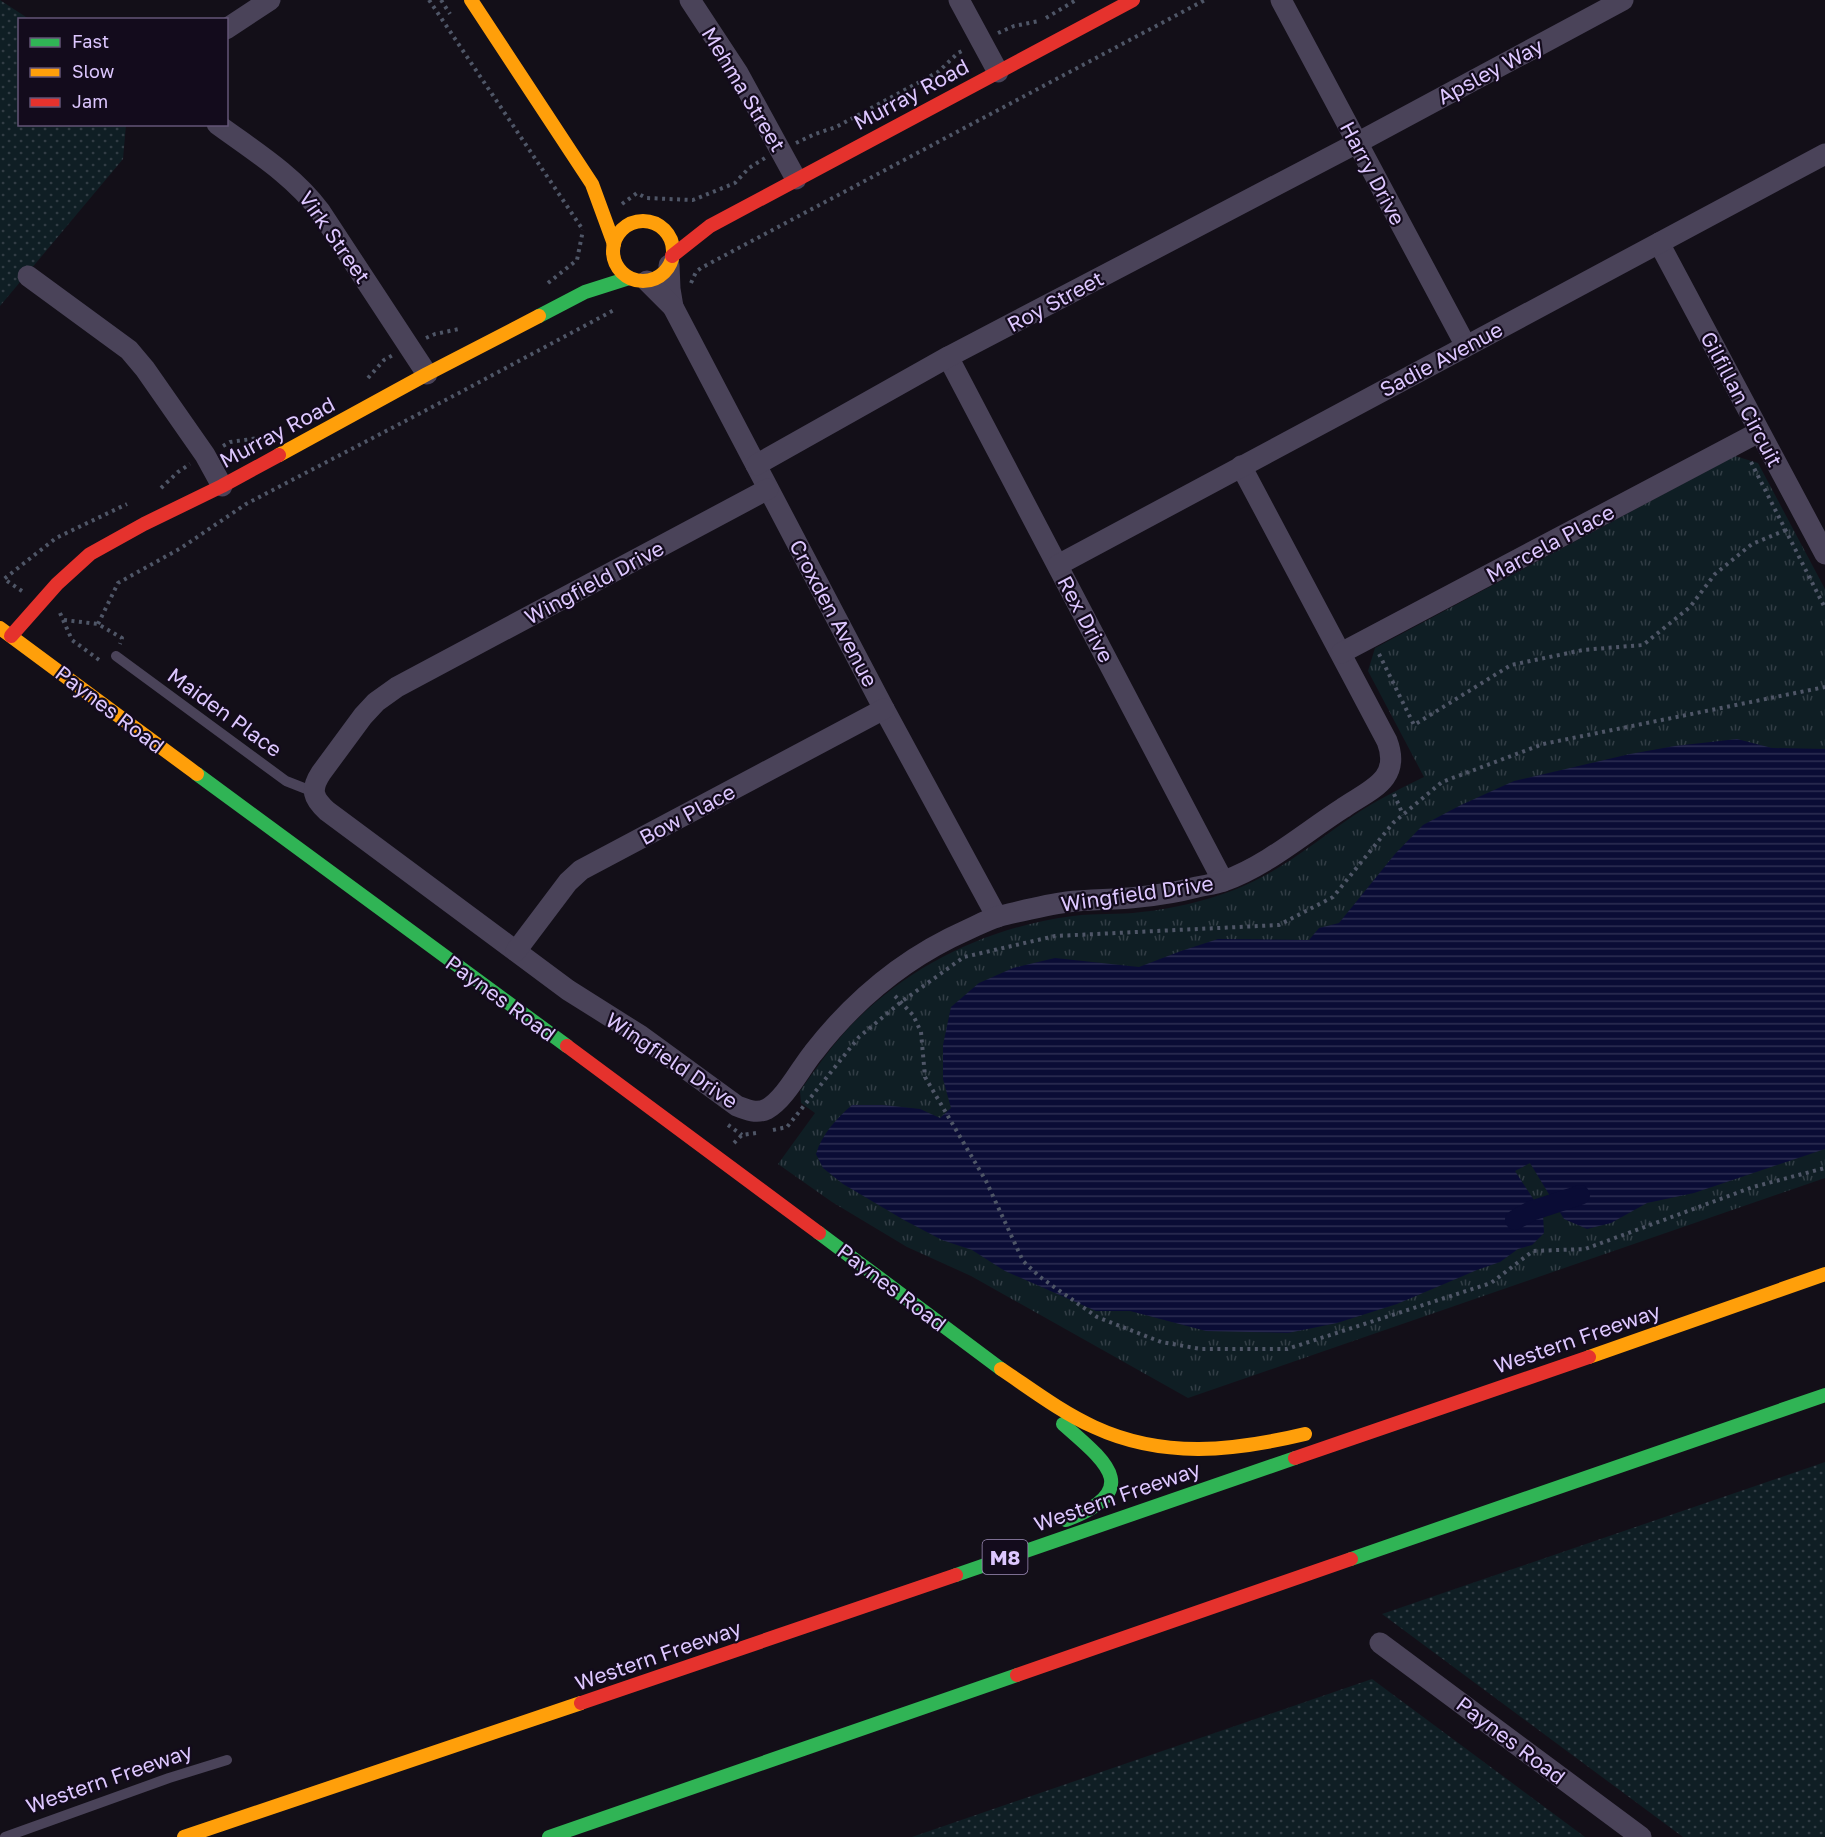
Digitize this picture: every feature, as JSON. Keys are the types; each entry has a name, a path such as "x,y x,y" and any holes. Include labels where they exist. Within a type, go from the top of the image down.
{"main road":[{"path":"471,0 592,184 614,250 616,265 621,273 638,280 656,278 664,273 671,261 672,247 670,238 661,228 648,222 642,222 629,225 622,230 616,238 614,250"},
{"name":"Murray Road","path":"671,261 710,226 796,178 1133,0"},
{"path":"592,184 642,222"},
{"name":"Murray Road","path":"661,228 710,226"},
{"name":"Murray Road","path":"585,292 614,250"},
{"name":"Murray Road","path":"6,632 90,554 585,292 638,280"},
{"name":"Paynes Road","path":"6,632 1001,1369"},
{"name":"Western Freeway","path":"184,1837 736,1650 1825,1274"},
{"path":"1405,1406 1639,1340"},
{"path":"1001,1369 1087,1424 1108,1434 1155,1447 1229,1450 1266,1444 1318,1430"},
{"path":"1001,1369 1098,1455 1110,1472 1110,1491 1095,1508 1049,1526"},
{"path":"549,1837 1825,1395"},
{"path":"736,1650 916,1575"}],"street":[{"path":"228,28 270,0"},
{"name":"Mehma Street","path":"690,0 738,73 796,178"},
{"path":"959,0 998,72"},
{"name":"Harry Drive","path":"1281,0 1466,346"},
{"name":"Apsley Way","path":"1357,142 1623,0"},
{"name":"Virk Street","path":"220,126 289,177 308,195 321,211 427,374"},
{"name":"Roy Street","path":"756,465 948,357 1357,142"},
{"name":"Sadie Avenue","path":"1058,565 1825,154"},
{"name":"Gilfillan Circuit","path":"1659,243 1750,437 1825,554"},
{"name":"Croxden Avenue","path":"671,261 670,289 673,307 884,709 997,917"},
{"path":"28,276 129,351 145,369 205,455 222,486"},
{"name":"Croxden Avenue","path":"638,280 673,307"},
{"name":"Rex Drive","path":"948,357 1223,881"},
{"name":"Marcela Place","path":"1341,653 1750,437"},
{"name":"Wingfield Drive","path":"768,489 397,687 376,702 363,716 321,773 315,783 314,792 315,798 327,811 568,990 641,1036 737,1106 750,1111 768,1108 778,1100 812,1053 845,1015 881,982 910,961 950,938 997,917 1067,902 1177,892 1223,881 1263,863 1377,786 1386,775 1391,751 1241,466"},
{"name":"Bow Place","path":"516,951 568,882 581,870 884,709"},
{"name":"Paynes Road","path":"1380,1643 1641,1837"}],"lane":[{"name":"Maiden Place","path":"116,656 286,781 314,792"},
{"name":"Western Freeway","path":"5,1837 169,1778 227,1760"}],"path":[{"path":"429,0 583,230"},
{"path":"614,202 636,193 646,198 693,200 735,183 749,168 780,150 836,127 938,72 958,53 1014,26 1036,23 1076,0"},
{"path":"545,286 577,260 583,230 603,216"},
{"path":"364,382 384,360 410,346 435,334 466,328"},
{"path":"158,491 178,472 205,455 230,442 257,439 267,434"},
{"path":"1750,437 1786,530 1825,608"},
{"path":"4,579 56,538 137,500"},
{"path":"1371,637 1414,725 1511,665 1582,650 1643,645 1690,607 1715,574 1752,544 1786,530"},
{"path":"64,620 98,624 122,638 116,656"},
{"path":"881,982 912,1015 921,1032 925,1077 986,1181 1023,1261 1040,1277 1097,1317 1161,1342 1201,1349 1287,1349 1491,1283 1533,1251 1585,1249 1753,1187 1825,1168"}],"green space":[{"path":"0,0 27,18 18,18 18,126 126,126 123,159 0,306"},
{"path":"1735,456 1758,463 1825,589 1825,1178 1188,1398 971,1276 907,1247 832,1202 778,1164 815,1113 801,1103 800,1091 844,1033 892,989 919,970 948,954 1009,930 1082,915 1165,909 1234,890 1266,875 1361,811 1424,777 1368,671 1375,648"},
{"path":"1825,1462 1825,1837 1683,1837 1382,1614"},
{"path":"1372,1679 1585,1837 912,1837"}],"shaded area":[{"path":"1737,739 1772,748 1825,749 1825,1149 1694,1193 1647,1203 1611,1223 1587,1229 1564,1219 1530,1163 1515,1171 1543,1214 1544,1233 1532,1245 1518,1249 1500,1262 1397,1304 1337,1323 1288,1333 1206,1331 1130,1311 1096,1311 1005,1271 972,1250 942,1240 904,1220 843,1184 823,1168 816,1154 830,1127 852,1105 883,1105 920,1109 940,1118 951,1108 943,1079 943,1045 951,1007 979,983 1013,968 1055,958 1139,967 1218,939 1309,940 1319,928 1339,923 1395,854 1423,825 1461,805 1514,781 1630,754"}],"waterway":[{"path":"1515,1220 1531,1211 1580,1195"}],"traffic: fast":[{"path":"539,316 585,292 629,278"},
{"path":"197,774 567,1046"},
{"path":"819,1233 1001,1369"},
{"path":"1351,1559 1825,1395"},
{"path":"1063,1424 1103,1463 1110,1475 1111,1486 1105,1498 1090,1509 1066,1520"},
{"path":"956,1575 1295,1458"},
{"path":"549,1837 1017,1675"}],"traffic: slow":[{"path":"471,0 592,184 614,244"},
{"path":"643,221 660,226 668,234 673,251 668,268 660,276 643,281 626,276 618,268 613,251 618,234 626,226 643,221"},
{"path":"279,455 539,316"},
{"path":"0,628 197,774"},
{"path":"1589,1357 1825,1274"},
{"path":"1001,1369 1082,1421 1120,1437 1146,1444 1172,1448 1225,1448 1305,1434"},
{"path":"184,1837 581,1703"}],"traffic: jam":[{"path":"672,256 710,226 1133,0"},
{"path":"11,636 57,584 90,554 279,455"},
{"path":"567,1046 819,1233"},
{"path":"1295,1458 1589,1357"},
{"path":"1017,1675 1351,1559"},
{"path":"581,1703 956,1575"}]}
